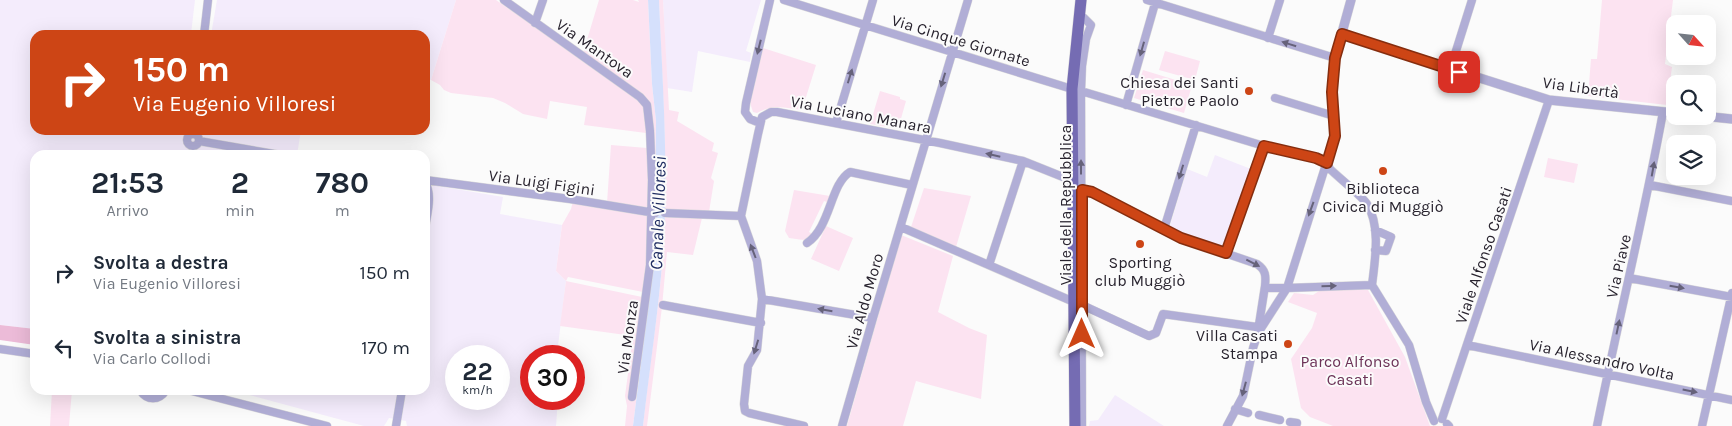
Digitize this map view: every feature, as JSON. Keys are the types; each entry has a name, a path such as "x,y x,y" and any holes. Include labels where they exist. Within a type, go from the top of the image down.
{"main road":[{"name":"Viale della Repubblica","path":"1075,426 1078,303 1073,181 1075,60 1081,0"},
{"name":"Viale della Repubblica","path":"1075,60 1090,0"}],"street":[{"path":"205,30 208,0"},
{"name":"Via Mantova","path":"504,0 644,102"},
{"path":"536,23 543,0"},
{"path":"770,0 745,112 750,119 760,123 741,216 756,261 762,299 757,350 748,366 744,404 745,411 800,426"},
{"name":"Via Cinque Giornate","path":"784,0 1076,90 1264,146 1316,158 1327,163"},
{"path":"836,123 873,0"},
{"name":"Via Aldo Moro","path":"842,426 925,140 968,0"},
{"path":"1147,0 1156,1 1335,58"},
{"path":"1268,38 1280,0"},
{"path":"1258,330 1286,288 1335,136 1332,92 1335,58 1351,0"},
{"path":"1450,70 1472,0"},
{"path":"1126,105 1156,1"},
{"name":"Viale della Repubblica","path":"1082,426 1078,303 1082,190 1076,90 1090,25 1084,18"},
{"name":"Via Libertà","path":"1342,34 1548,100 1666,112"},
{"path":"1276,98 1334,116"},
{"name":"Viale Alfonso Casati","path":"1442,424 1548,100"},
{"name":"Via Monza","path":"632,398 650,265 653,213 650,131 648,112 644,102"},
{"name":"Via Luciano Manara","path":"760,123 762,117 771,112 836,123 1023,161 1073,181"},
{"name":"Via Piave","path":"1598,426 1607,375 1650,185 1663,112"},
{"path":"1716,117 1732,119"},
{"path":"1164,228 1196,125"},
{"path":"189,135 186,139 191,146 191,150"},
{"path":"196,135 199,141"},
{"path":"191,146 195,146 199,141"},
{"path":"199,141 251,150"},
{"path":"1226,253 1264,146"},
{"path":"989,265 1023,161"},
{"path":"1327,163 1330,170 1367,203 1372,216 1374,230 1375,250 1372,285 1409,345 1426,402 1442,424"},
{"path":"807,243 818,234 842,179 850,172 912,184"},
{"name":"Via Luigi Figini","path":"430,182 579,200 653,213"},
{"path":"1650,185 1732,201"},
{"path":"1082,190 1092,192 1181,238 1259,266 1266,275 1258,330 1244,392 1227,426"},
{"path":"665,213 741,216"},
{"path":"901,227 1078,303 1149,336 1156,333 1163,314 1258,330"},
{"path":"1374,230 1391,238 1386,251 1375,250"},
{"path":"1629,278 1732,295 1702,426"},
{"path":"1265,286 1269,288 1286,288 1372,285"},
{"path":"762,299 873,318"},
{"path":"663,305 761,323"},
{"path":"1722,336 1732,338"},
{"name":"Via Alessandro Volta","path":"1467,346 1732,400"},
{"path":"0,349 30,353"},
{"path":"144,395 154,399 163,395"},
{"path":"207,395 328,426"},
{"path":"396,426 401,395"},
{"path":"1235,409 1248,413"},
{"path":"1259,415 1280,420"}],"shaded area":[{"path":"0,0 195,0 191,30 30,30 30,135 300,135 298,150 30,150 30,328 0,325"},
{"path":"217,0 456,0 431,80 430,30 212,30"},
{"path":"663,0 761,0 746,51 751,53 750,62 698,51 692,92 667,88"},
{"path":"1215,155 1251,169 1224,248 1187,236 1170,226 1187,169 1207,177"},
{"path":"430,185 503,197 500,214 562,225 556,271 566,281 558,345 520,345 520,410 557,410 556,426 407,426 406,421 389,418 384,426 364,426 249,395 430,395"},
{"path":"0,325 30,328 30,344 0,340"},
{"path":"1115,395 1164,426 1089,426 1090,421 1098,420"}],"green space":[{"path":"456,0 496,0 625,89 644,106 642,94 583,53 599,0 633,0 639,2 638,0 648,0 652,84 656,121 655,251 633,426 625,426 627,406 625,396 633,336 560,326 566,281 556,271 562,225 571,209 573,201 607,203 611,145 647,148 646,133 584,125 587,107 550,101 547,119 523,114 493,98 451,93 431,80","holes":["568,277 643,292 642,297 566,281"]},
{"path":"659,0 663,0 669,110 679,112 677,121 714,143 712,151 718,153 711,178 714,181 709,212 702,218 693,255 667,252 647,426 643,426 659,296 665,220 664,126"},
{"path":"1602,0 1673,0 1671,15 1666,15 1665,64 1672,67 1671,75 1666,75 1666,105 1588,96 1591,59 1597,59"},
{"path":"763,48 816,65 802,110 768,108 757,113 753,112 750,103"},
{"path":"1165,51 1200,61 1195,80 1159,70"},
{"path":"1143,70 1192,85 1184,113 1134,98"},
{"path":"880,91 900,97 900,99 906,101 898,129 870,124"},
{"path":"1548,158 1578,164 1574,183 1544,177"},
{"path":"924,188 971,196 956,247 911,227"},
{"path":"794,190 830,196 827,202 824,201 809,232 813,234 808,239 789,238 785,231"},
{"path":"826,226 853,238 839,271 811,259"},
{"path":"901,235 953,256 938,312 987,335 981,399 916,381 903,426 847,426"},
{"name":"Parco Alfonso Casati","path":"1322,289 1368,290 1405,357 1430,426 1333,426 1310,417 1301,408 1291,359 1312,328 1317,313 1288,302 1294,293 1313,295"},
{"path":"52,395 72,395 69,426 50,426"}],"water":[{"name":"Canale Villoresi","path":"648,0 659,0 665,133 665,214 659,293 643,426 633,426 655,251 656,121 652,84"}],"place":[{"name":"Chiesa dei Santi Pietro e Paolo","path":"1249,91"},
{"name":"Biblioteca Civica di Muggiò","path":"1383,171"},
{"name":"Sporting club Muggiò","path":"1140,244"},
{"name":"Villa Casati Stampa","path":"1288,344"}],"route":[{"path":"1082,334 1082,190 1092,192 1181,238 1226,253 1264,146 1316,158 1327,163 1335,136 1332,92 1335,58 1342,34 1459,72"}]}
